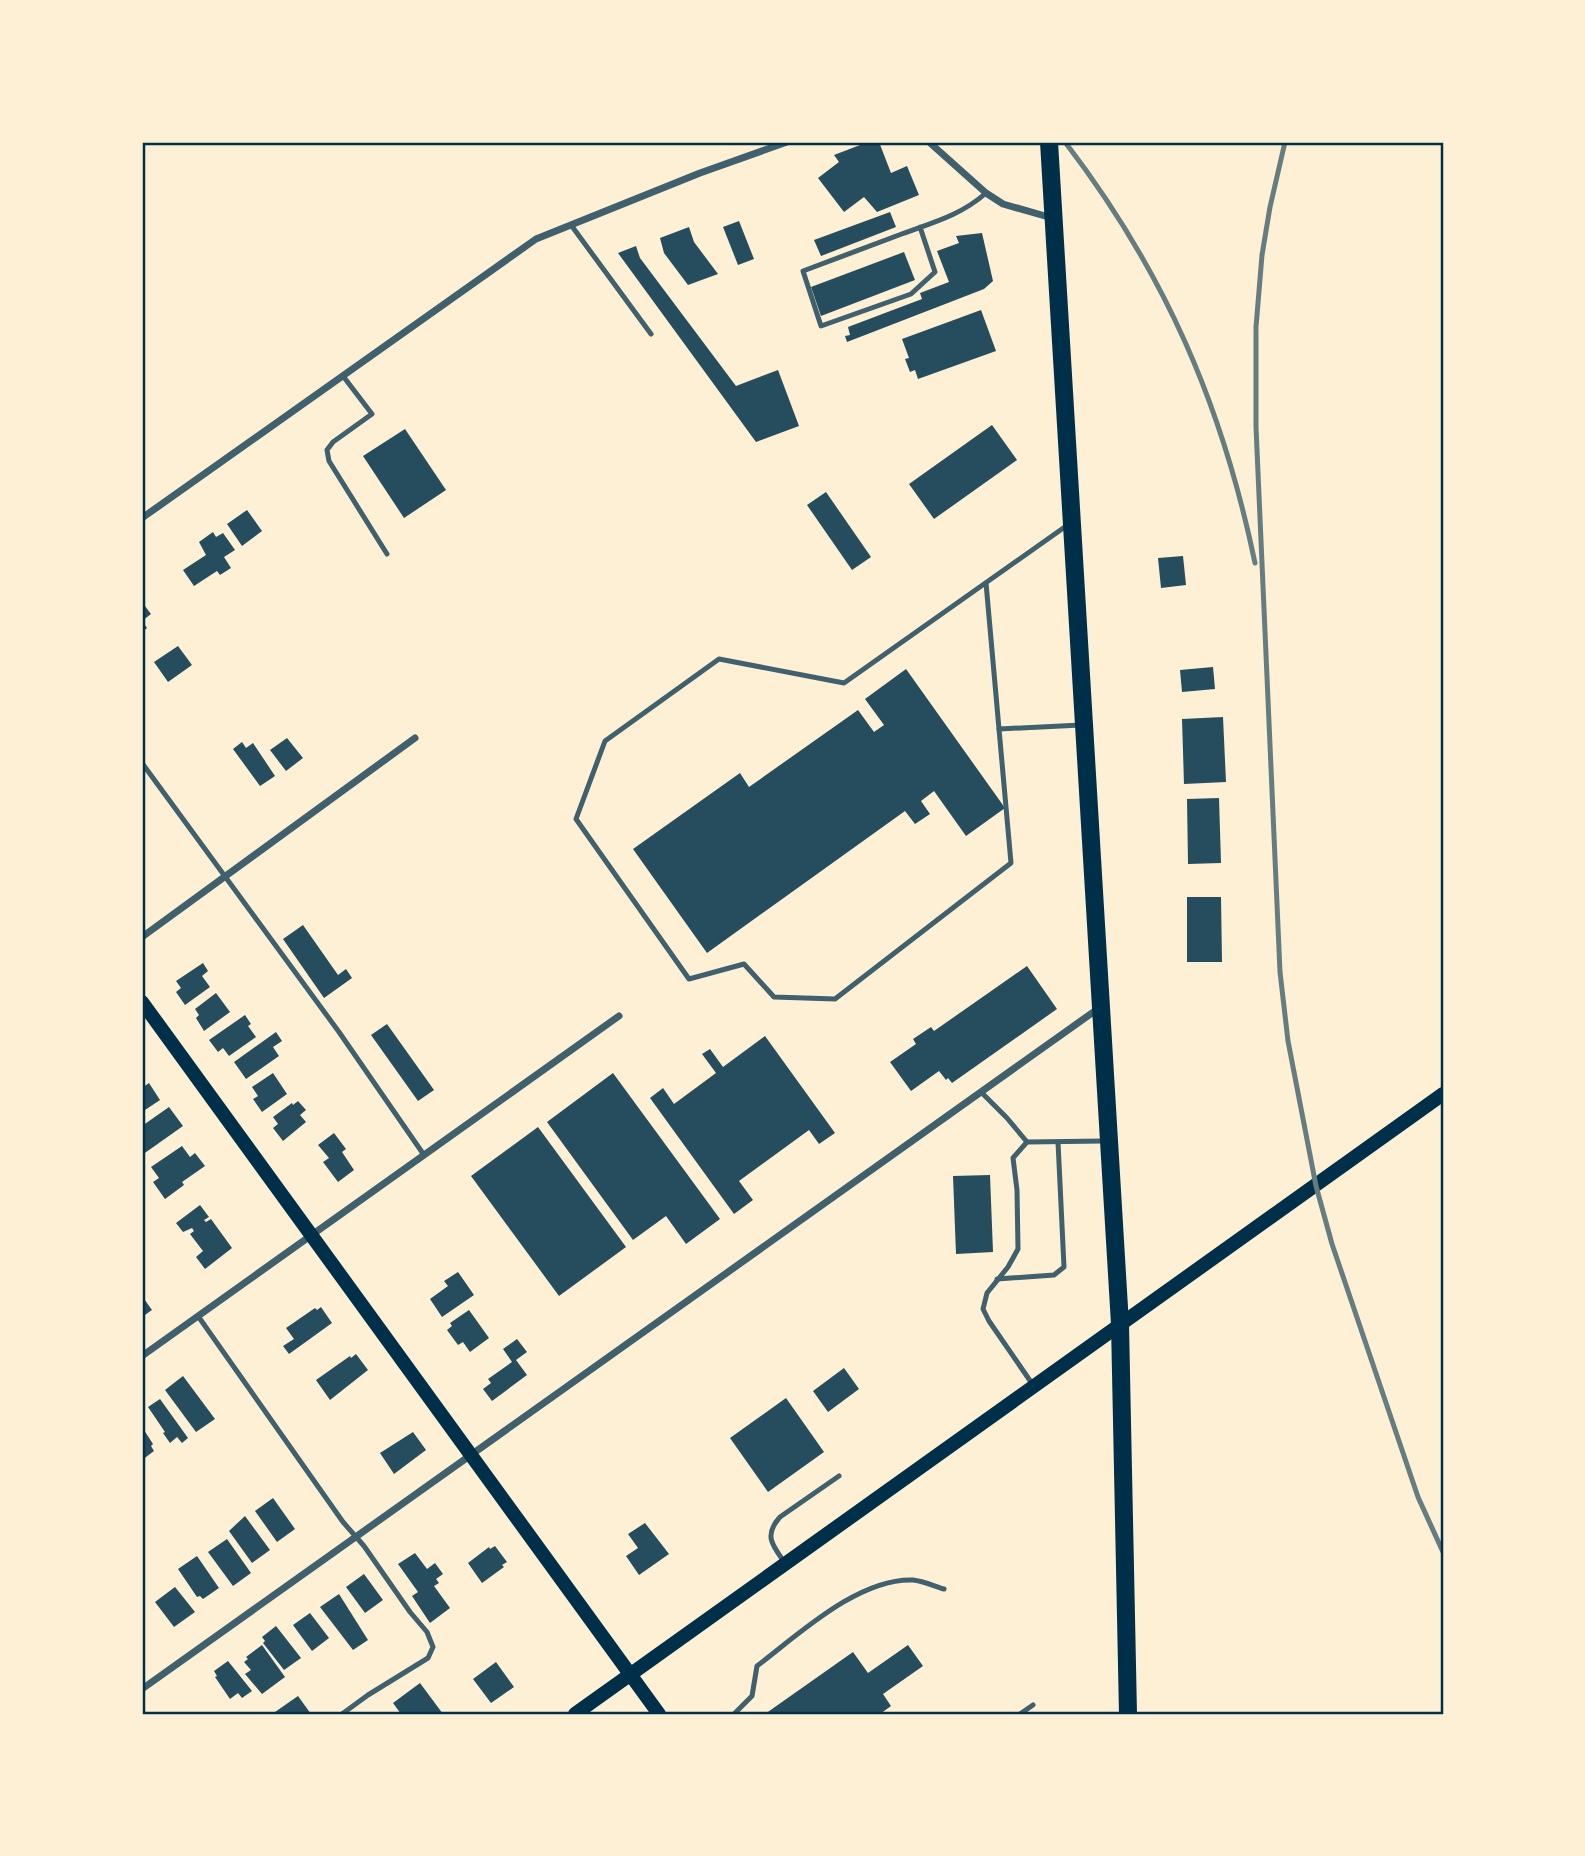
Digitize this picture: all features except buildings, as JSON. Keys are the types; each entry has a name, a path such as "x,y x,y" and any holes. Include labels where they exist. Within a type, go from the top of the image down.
{"main road":[{"path":"1049,142 1111,1140 1120,1324 1128,1714"},
{"path":"142,1002 659,1714"},
{"path":"575,1714 1443,1094"}],"street":[{"path":"142,518 536,239 700,173 787,142"},
{"path":"929,142 986,193 1003,204 1053,218"},
{"path":"142,937 415,738"},
{"path":"142,1689 1103,1006"},
{"path":"142,1356 619,1016"}],"lane":[{"path":"920,227 935,272 925,282 911,294 821,326 803,271 971,207 986,193"},
{"path":"571,225 651,334"},
{"path":"343,376 372,414 333,442 327,450 329,461 387,554"},
{"path":"986,583 1011,863 835,999 774,997 744,964 689,979 576,819 605,741 719,659 844,683 1072,522"},
{"path":"999,729 1084,725"},
{"path":"142,763 339,1032 424,1155"},
{"path":"981,1093 1027,1142"},
{"path":"1034,1387 989,1321 984,1309 987,1293 1018,1250 1017,1189 1013,1158 1027,1142 1111,1140"},
{"path":"997,1279 1054,1275 1064,1267 1058,1142"},
{"path":"198,1316 355,1537 427,1632 433,1647 428,1658 342,1714"},
{"path":"786,1564 773,1546 770,1536 772,1525 839,1475"},
{"path":"734,1714 752,1696 757,1666 846,1601 882,1584 914,1580 944,1590"},
{"path":"1020,1714 1033,1705"}],"railway":[{"path":"1065,142 1132,240 1185,341 1225,448 1255,563"},
{"path":"1285,142 1262,255 1256,327 1256,427 1280,972 1288,1041 1316,1186 1332,1244 1418,1497 1443,1552"}]}
